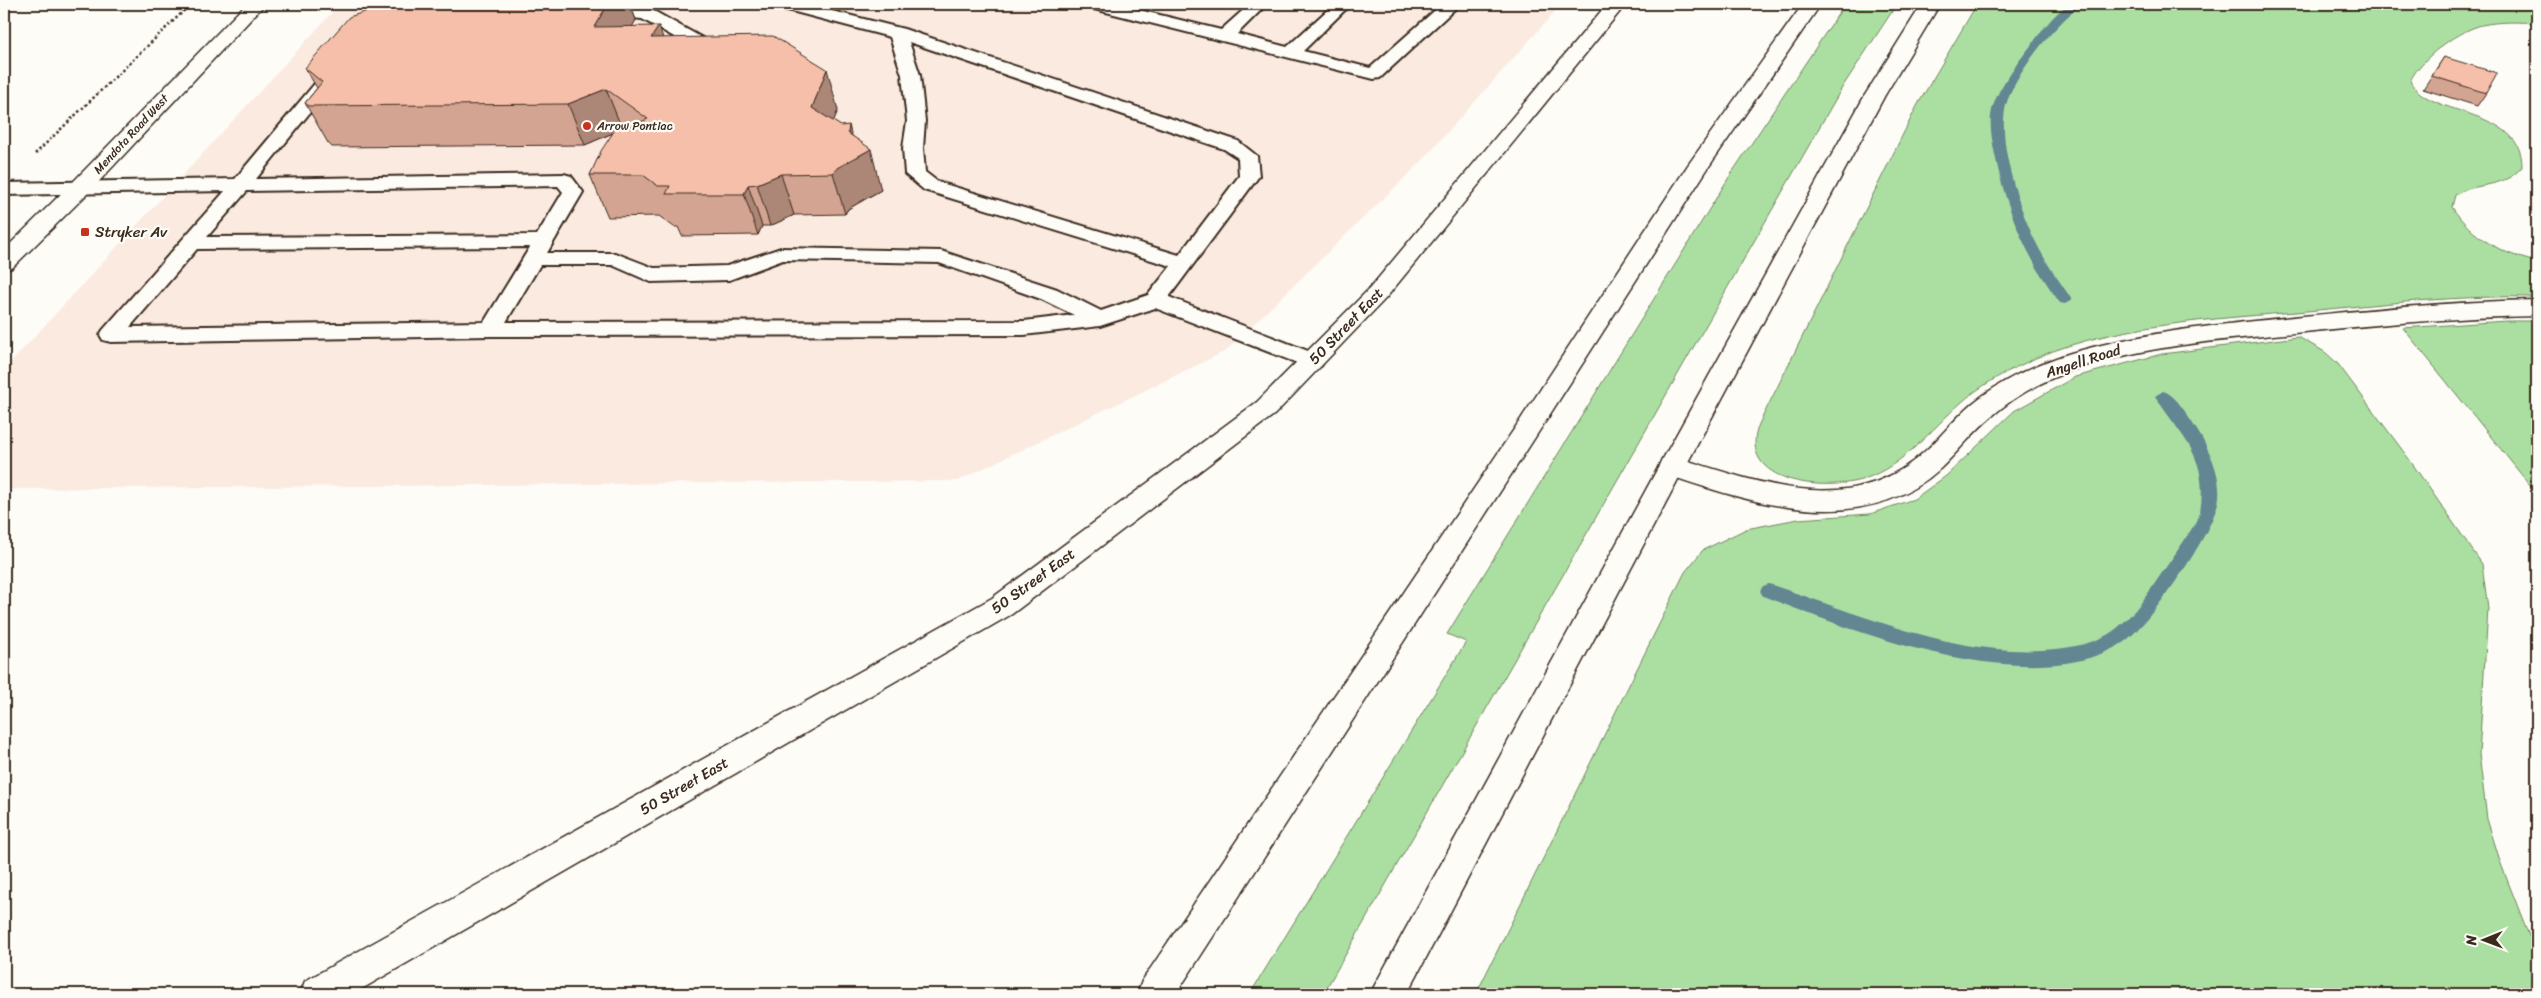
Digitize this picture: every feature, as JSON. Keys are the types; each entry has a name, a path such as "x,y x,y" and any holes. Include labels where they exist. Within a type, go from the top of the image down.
{"main road":[{"name":"Mendota Road West","path":"4,263 256,4"},
{"name":"50 Street East","path":"318,994 1002,606 1266,408 1378,293 1617,4"},
{"path":"1155,994 1536,416 1699,164 1812,4"},
{"path":"1388,994 1672,466 1875,94 1931,4"},
{"name":"Angell Road","path":"1672,466 1764,495 1812,500 1860,498 1886,491 1916,474 1982,410 2012,389 2052,369 2078,359 2149,342 2218,332 2406,314 2537,308"}],"lane":[{"path":"340,65 242,184 111,335 490,329 1024,328 1100,319 1156,300 1182,263 1250,176 1247,156 1231,144 898,33 786,4"},
{"path":"1096,4 1374,74 1452,4"},
{"path":"1225,36 1259,4"},
{"path":"1290,53 1343,4"},
{"path":"579,10 628,11 646,14 718,54"},
{"path":"898,33 911,75 916,121 913,148 915,174 931,186 1182,263"},
{"path":"4,189 564,180 573,192 490,329"},
{"path":"190,243 543,241"},
{"path":"532,259 615,259 651,274 729,273 780,254 941,257 1048,294 1100,319"},
{"path":"1156,300 1312,361"}],"path":[{"path":"36,153 191,4"}],"shaded area":[{"path":"340,4 1562,4 1421,162 1226,351 957,481 4,489 4,370"}],"green space":[{"path":"1845,4 1897,4 1843,86 1323,994 1250,994 1466,642 1447,634 1731,174"},
{"path":"1977,4 2537,4 2537,23 2496,23 2472,28 2451,39 2431,55 2422,63 2410,81 2420,93 2436,102 2492,123 2508,133 2518,147 2522,167 2506,179 2472,188 2455,195 2452,207 2478,236 2500,249 2537,262 2537,297 2479,297 2393,303 2198,321 2123,332 2087,340 2053,351 2021,365 1982,387 1950,413 1905,456 1879,473 1848,483 1828,484 1788,479 1772,471 1760,460 1755,444 1759,424 1917,106"},
{"path":"2506,321 2537,321 2537,494 2403,328"},
{"path":"2298,337 2325,352 2338,364 2409,459 2482,564 2488,609 2479,754 2487,819 2501,864 2537,956 2537,994 1476,994 1685,572 1703,550 1746,529 1798,519 1870,514 1914,499 1946,476 2014,411 2075,377 2162,354"}],"building":[{"name":"Arrow Pontiac","path":"389,4 608,4 594,27 659,26 651,38 773,36 827,69 812,108 841,126 849,125 848,133 871,149 837,168 833,173 781,174 757,184 748,185 744,194 666,194 670,186 658,186 643,175 590,175 601,151 616,128 626,128 648,119 606,89 568,104 309,106 305,103 322,82 305,68 349,17"},
{"path":"2444,57 2497,73 2486,93 2432,76"}],"waterway":[{"path":"2065,300 2043,268 2019,219 2003,163 1997,121 2002,99 2015,74 2045,34 2076,4"},
{"path":"1769,591 1804,605 1892,634 1990,655 2036,658 2078,654 2112,641 2133,624 2153,599 2199,530 2208,512 2211,496 2210,480 2206,465 2192,435 2163,396"}],"place":[{"name":"Arrow Pontiac","path":"587,126"},
{"name":"Stryker Av","path":"85,232"}]}
